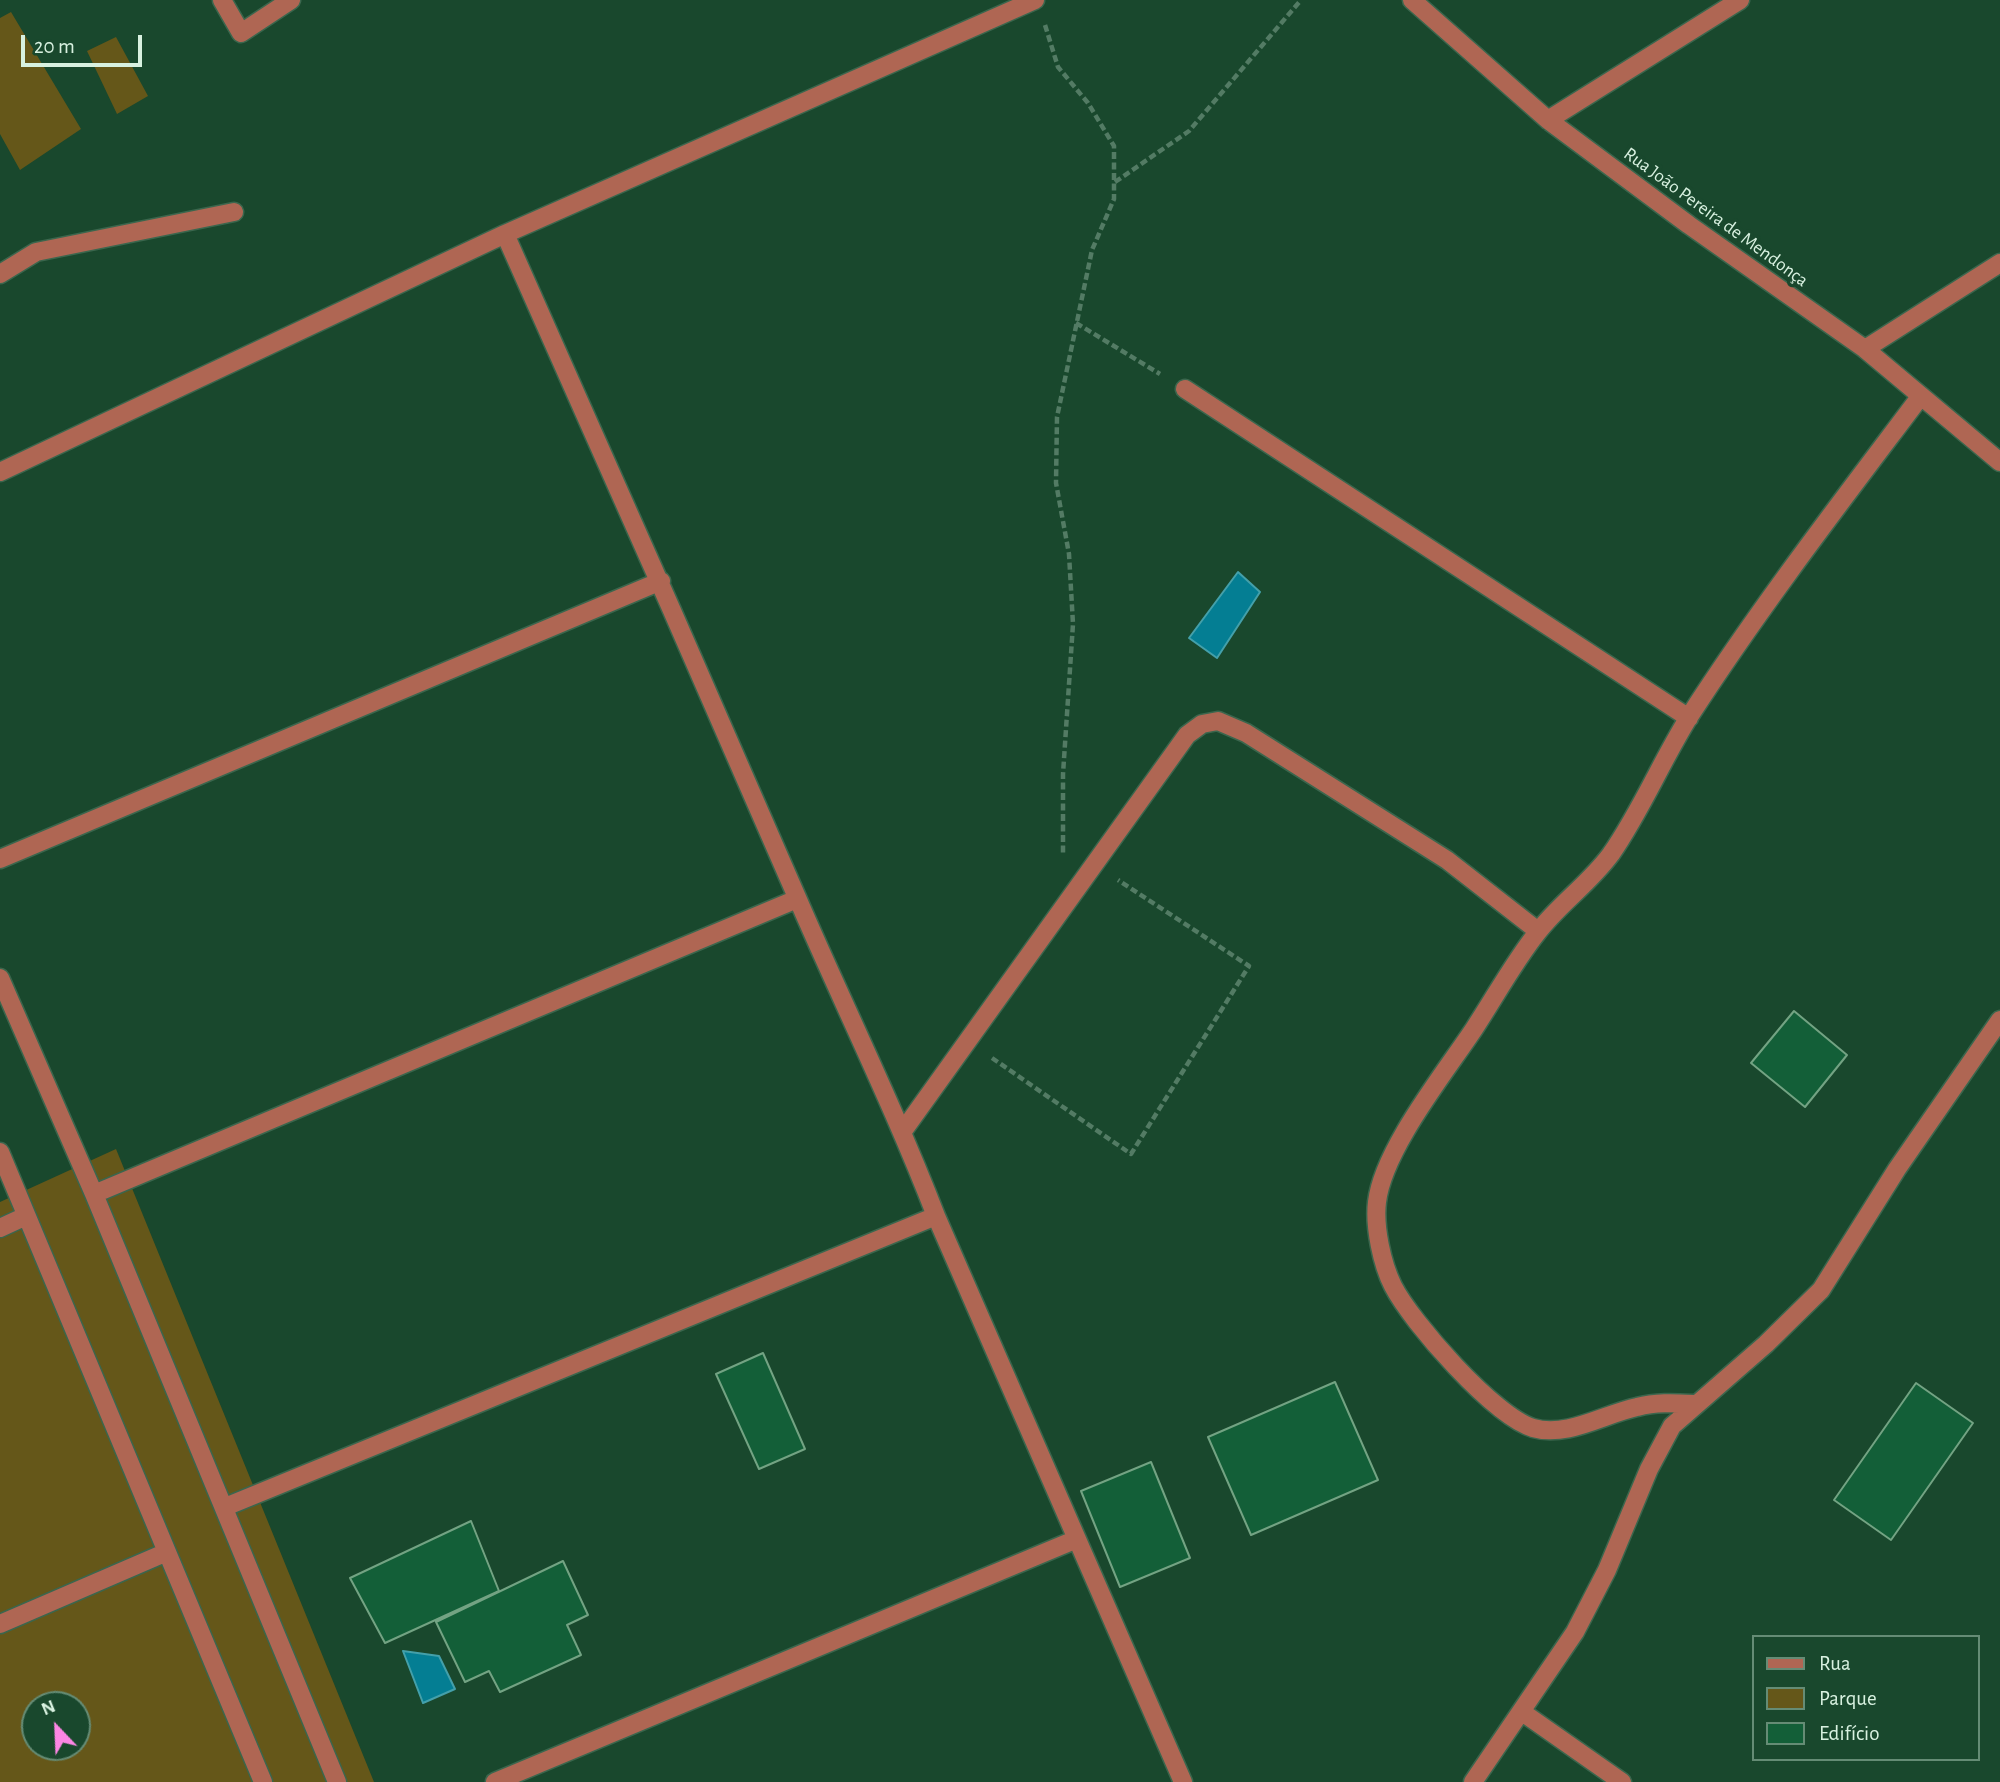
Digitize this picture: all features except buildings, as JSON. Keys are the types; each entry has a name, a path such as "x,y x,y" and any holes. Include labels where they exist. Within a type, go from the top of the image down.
{"street":[{"path":"222,0 241,33 291,0"},
{"path":"0,472 505,234 1035,0"},
{"name":"Rua João Pereira de Mendonça","path":"1412,0 1548,120 1689,225 1865,349 2000,463"},
{"path":"1548,120 1740,0"},
{"path":"0,274 36,253 234,212"},
{"path":"505,234 661,581 797,898 903,1131 936,1216 1183,1782"},
{"path":"1865,349 2000,263"},
{"path":"1185,388 1689,719"},
{"path":"1694,1404 1668,1402 1638,1406 1553,1431 1532,1427 1510,1415 1449,1359 1412,1316 1392,1284 1378,1235 1376,1205 1383,1173 1406,1133 1538,931 1591,880 1612,852 1689,719 1806,549 1920,397"},
{"path":"0,859 661,581"},
{"path":"903,1131 1187,735 1202,724 1219,721 1299,764 1447,860 1538,931"},
{"path":"94,1194 797,898"},
{"path":"0,978 94,1194 337,1782"},
{"path":"1473,1782 1575,1632 1607,1570 1649,1469 1666,1437 1694,1404 1766,1344 1821,1290 1897,1169 2000,1020"},
{"path":"0,1152 263,1782"},
{"path":"0,1228 26,1216"},
{"path":"225,1507 936,1216"},
{"path":"495,1782 1077,1539"},
{"path":"0,1624 167,1552"},
{"path":"1522,1712 1622,1782"}],"path":[{"path":"1114,182 1189,131 1301,0"},
{"path":"1045,22 1058,67 1088,103 1114,146 1114,199 1092,250 1057,417 1056,483 1069,554 1073,624 1063,774 1063,853 1060,866"},
{"path":"1076,323 1185,388"},
{"path":"968,1041 1131,1154 1249,966 1094,864"}],"green space":[{"path":"11,12 81,129 20,170 0,134 0,18"},
{"path":"116,37 148,96 117,114 87,51"},
{"path":"116,1149 374,1782 0,1782 0,1202"}],"water":[{"path":"1238,572 1260,592 1217,658 1189,638"},
{"path":"403,1651 439,1656 455,1689 423,1703"}]}
